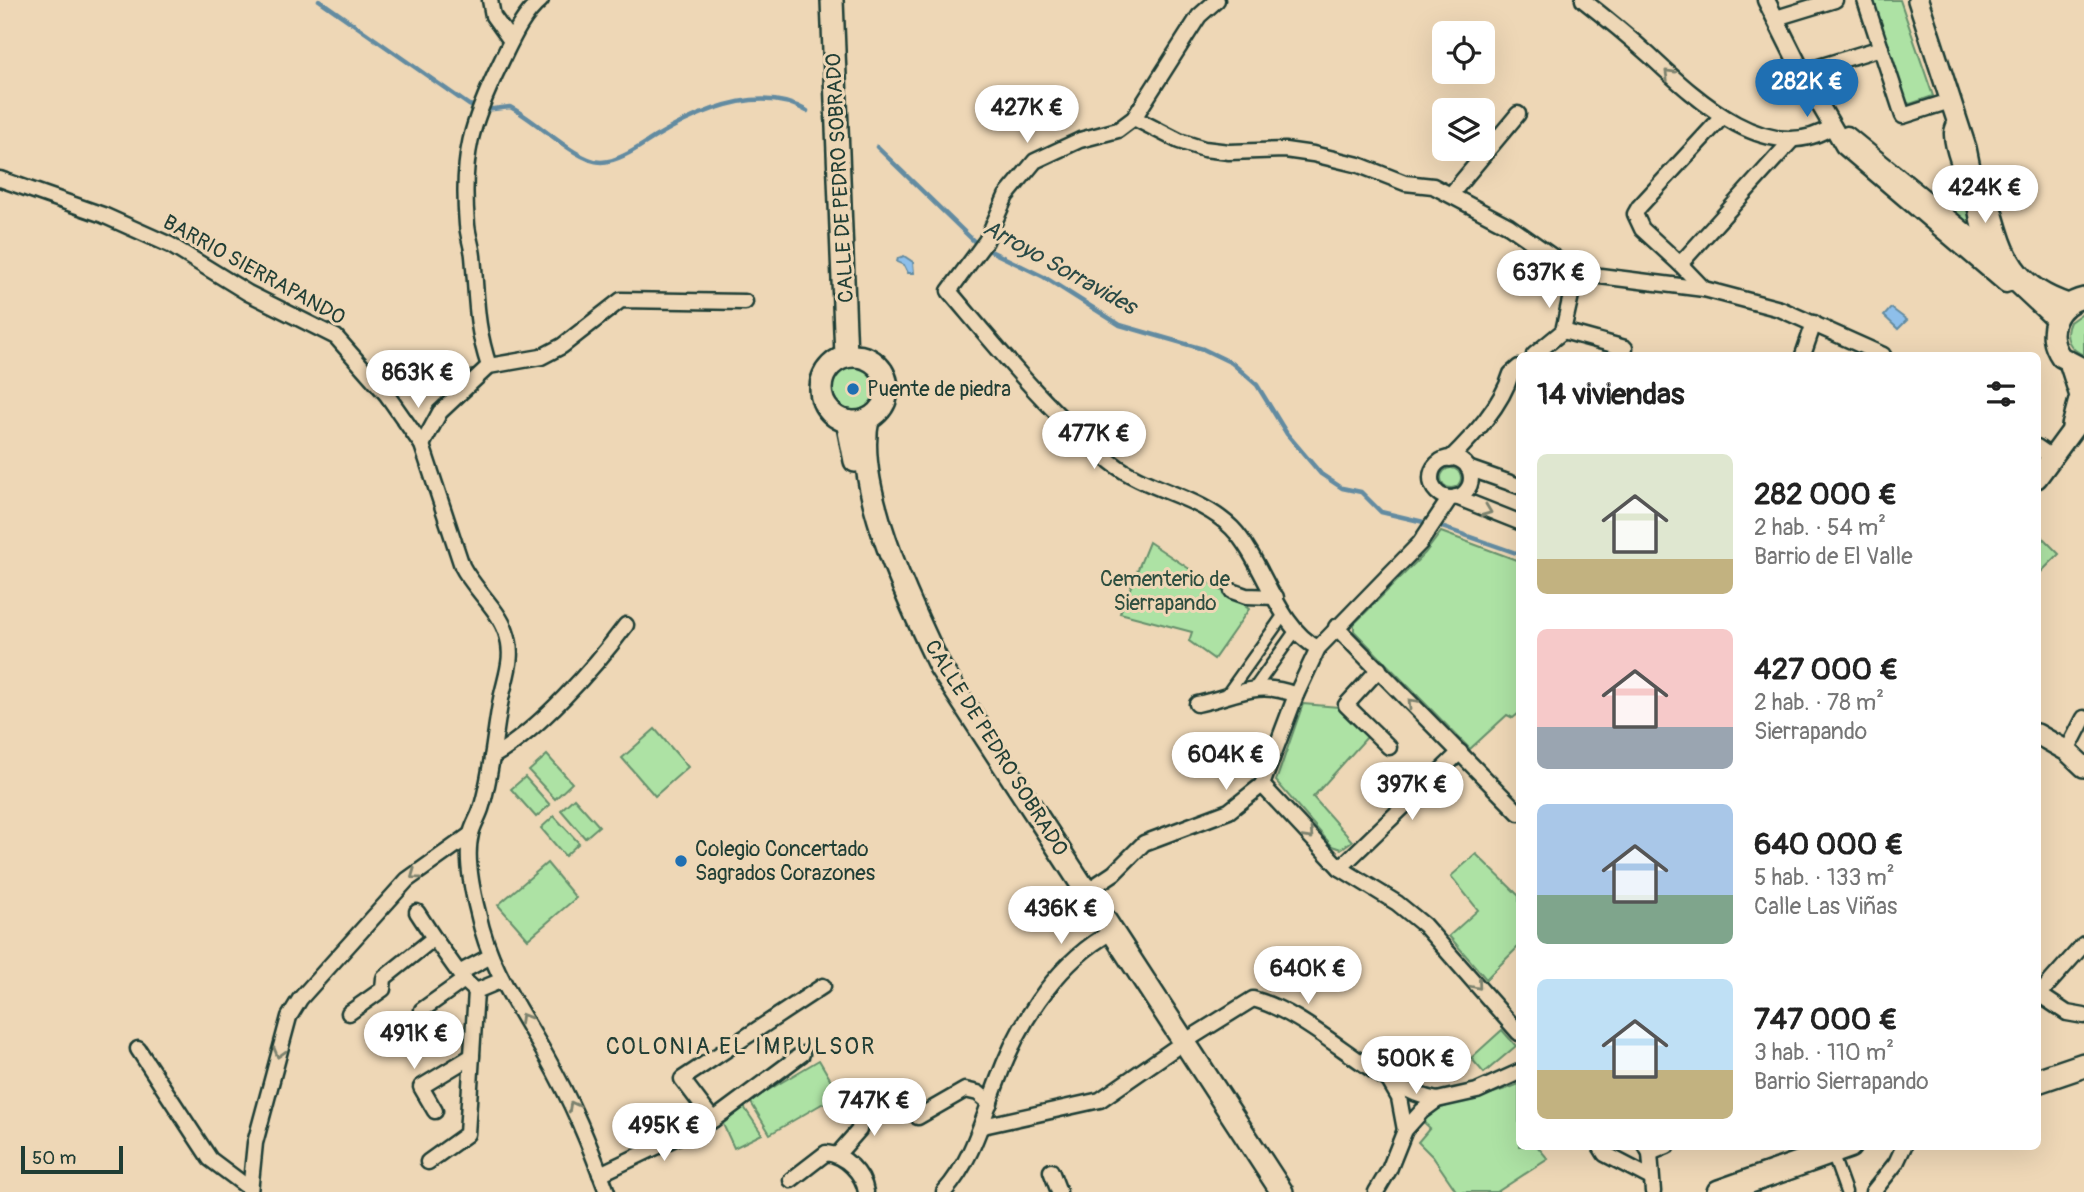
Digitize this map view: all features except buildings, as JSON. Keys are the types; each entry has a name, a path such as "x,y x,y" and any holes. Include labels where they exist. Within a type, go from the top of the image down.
{"highway":[{"path":"2041,1080 2084,1065"},
{"path":"1719,1192 1837,1150"}],"main road":[{"name":"CALLE DE PEDRO SOBRADO","path":"832,0 853,356"},
{"name":"CALLE DE PEDRO SOBRADO","path":"843,0 853,356"},
{"path":"1918,0 1966,148 1989,251 2000,269 2067,310"},
{"path":"1966,148 1977,163 2004,248 2016,273 2037,291 2067,310"},
{"path":"2045,452 2078,421 2080,396 2077,367 2057,352 2067,310 2084,282"},
{"path":"853,356 878,365 887,384 883,405 858,420 828,410 821,389 828,368 853,356"},
{"name":"CALLE DE PEDRO SOBRADO","path":"858,420 883,532 905,594 940,667 1087,891 1267,1192"},
{"name":"CALLE DE PEDRO SOBRADO","path":"858,420 872,535 906,626 929,669 1102,937 1282,1192"},
{"path":"2041,736 2067,751 2084,767"}],"street":[{"path":"490,0 493,16 511,41"},
{"path":"489,366 476,322 473,255 467,228 465,175 468,142 477,113 511,41 529,10 541,0"},
{"path":"1217,0 1199,16 1134,118 1118,130 1080,140 1035,160 1006,196 986,241 975,252 949,291 1071,426 1111,463 1136,478 1210,511 1232,528 1296,630 1304,640 1318,648"},
{"path":"1583,0 1722,117 1750,130 1792,140 1819,135 1833,126"},
{"path":"1766,0 1839,139 1861,163 1986,267 2067,310"},
{"path":"1776,18 1835,0"},
{"path":"1866,0 1903,116 1954,110 1951,133 1962,168 1962,181 1950,198 1931,204"},
{"path":"1802,72 1881,48"},
{"path":"1452,193 1518,114"},
{"path":"1704,289 1642,229 1635,214 1639,206 1722,117"},
{"path":"1134,118 1179,141 1204,149 1229,152 1285,150 1359,165 1405,183 1433,186 1452,193 1509,226 1576,273 1704,289 1780,309 1877,352"},
{"path":"1833,126 2016,273"},
{"path":"1680,264 1792,140"},
{"name":"BARRIO SIERRAPANDO","path":"0,179 103,215 170,245 248,293 336,337 387,395 422,444 462,566 470,583 506,629 510,649 510,670 502,696 492,758 481,809 470,835 471,869 478,914 500,981 547,1057 592,1146 607,1192"},
{"path":"1538,352 1563,331 1576,273"},
{"path":"422,444 440,412 489,366 541,357 562,346 621,300 745,302"},
{"path":"1804,352 1814,323"},
{"path":"1563,331 1625,348"},
{"path":"1087,891 1114,873 1144,843 1229,811 1262,785 1296,695 1318,648 1426,536 1438,514 1469,485 1460,463 1468,439 1514,385 1511,374 1516,370"},
{"path":"1438,514 1436,491 1432,481 1433,471 1440,462 1460,463 1516,485"},
{"path":"1436,491 1516,522"},
{"path":"1232,591 1245,596 1276,597"},
{"path":"1228,693 1285,613"},
{"path":"492,758 509,748 546,713 603,655 625,625"},
{"path":"1336,627 1516,810"},
{"path":"1254,689 1296,630"},
{"path":"1379,669 1346,705 1389,747"},
{"path":"1197,704 1228,693 1271,687 1296,695"},
{"path":"2067,751 2084,718"},
{"path":"1340,868 1460,752"},
{"path":"1262,785 1340,868 1397,903 1424,925 1516,1030"},
{"path":"250,1190 255,1143 289,1017 300,999 407,880 470,835"},
{"path":"417,912 461,977 476,991"},
{"path":"944,1192 964,1163 983,1126 1004,1065 1047,988 1074,958 1102,937"},
{"path":"349,1013 383,989 384,978 434,938"},
{"path":"2041,994 2084,944"},
{"path":"393,1042 422,1022 422,1010 491,956"},
{"path":"476,991 500,981"},
{"path":"713,1120 682,1079 823,986"},
{"path":"428,1162 467,1134 476,991"},
{"path":"2041,997 2067,1013 2084,1016"},
{"path":"983,1126 1100,1100 1253,999 1292,1017 1417,1094 1437,1100 1466,1094 1516,1073"},
{"path":"138,1049 211,1159 250,1190"},
{"path":"600,1174 713,1120 802,1054"},
{"path":"436,1111 421,1087 472,1056"},
{"path":"1386,1076 1399,1098 1405,1130"},
{"path":"918,1117 965,1090 978,1093 990,1102"},
{"path":"837,1155 859,1130 861,1100"},
{"path":"1376,1192 1389,1170 1405,1130 1437,1100"},
{"path":"1602,1150 1652,1185"},
{"path":"1648,1150 1652,1185"},
{"path":"1840,1150 1846,1192"},
{"path":"1872,1192 1896,1163 1901,1150"},
{"path":"791,1180 826,1153 837,1155 860,1177 866,1192"},
{"path":"1051,1171 1059,1192"}],"green space":[{"path":"1873,0 1900,0 1933,96 1910,104 1906,102"},
{"path":"1968,198 1972,227 1952,210"},
{"path":"2084,312 2084,355 2071,346 2067,333 2070,322"},
{"path":"855,367 870,374 877,389 870,404 855,411 840,404 833,389 840,374"},
{"path":"1447,468 1455,468 1461,478 1455,488 1447,488 1441,482 1441,474"},
{"path":"1441,532 1516,560 1516,716 1513,718 1507,715 1470,749 1354,631 1354,624 1425,553"},
{"path":"2041,536 2059,554 2041,572"},
{"name":"Cementerio de Sierrapando","path":"1149,542 1239,602 1242,599 1248,604 1246,607 1249,609 1214,659 1189,641 1192,632 1120,613"},
{"path":"1303,704 1339,707 1368,736 1313,797 1352,841 1341,849 1332,846 1276,781"},
{"path":"655,729 688,767 655,796 622,758"},
{"path":"547,755 572,783 555,799 529,771"},
{"path":"525,777 550,805 536,817 511,789"},
{"path":"574,798 599,826 585,838 561,810"},
{"path":"554,816 579,843 565,856 541,828"},
{"path":"1476,854 1516,893 1516,949 1486,979 1449,936 1478,910 1451,876"},
{"path":"547,863 576,898 528,939 498,905"},
{"path":"1502,1030 1516,1046 1484,1073 1471,1058"},
{"path":"819,1060 839,1094 770,1134 750,1101"},
{"path":"1516,1085 1516,1150 1540,1150 1548,1159 1497,1192 1457,1192 1433,1157 1418,1142 1430,1128 1419,1118 1443,1107"},
{"path":"744,1107 762,1134 734,1148 722,1122"}],"water":[{"path":"904,256 913,262 914,273 908,273 904,265 897,262 898,258"},
{"path":"1891,308 1907,320 1898,329 1884,316"}],"waterway":[{"name":"Arroyo Sorravides","path":"319,0 469,105 485,110 510,107 568,148 591,160 601,162 615,159 690,118 729,104 769,100 789,103 807,111"},
{"name":"Arroyo Sorravides","path":"877,147 978,245 1044,277 1120,325 1203,349 1232,363 1257,385 1287,434 1321,474 1342,488 1361,492 1381,512 1428,523"},
{"name":"Arroyo Sorravides","path":"1436,525 1516,553"}],"place":[{"name":"Puente de piedra","path":"853,389"},
{"name":"Colegio Concertado Sagrados Corazones","path":"681,861"}],"district":[{"name":"COLONIA EL IMPULSOR","path":"741,1046"}]}
